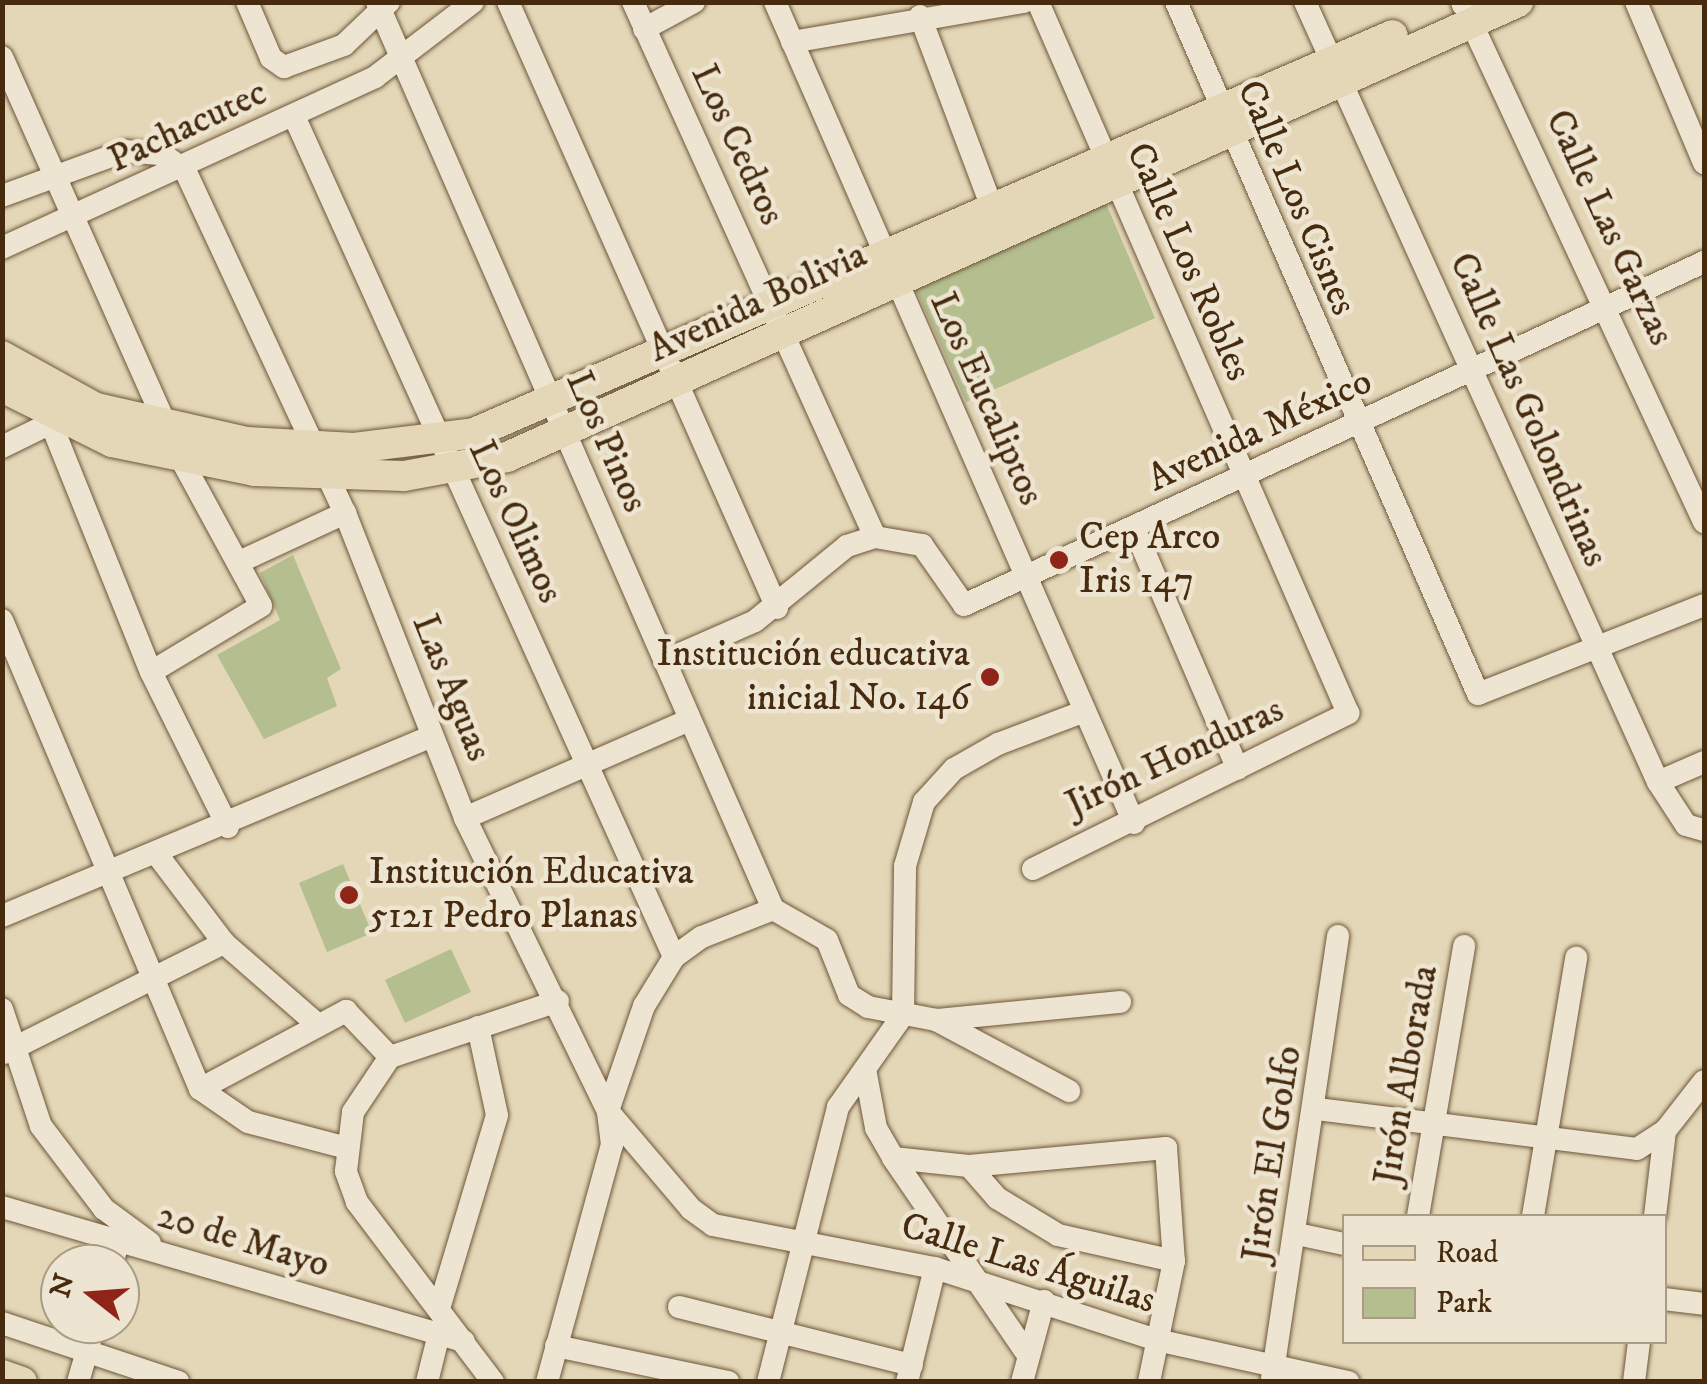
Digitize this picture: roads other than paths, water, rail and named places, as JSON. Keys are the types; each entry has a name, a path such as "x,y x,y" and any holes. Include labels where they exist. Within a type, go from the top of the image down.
{"main road":[{"name":"Avenida Bolivia","path":"2,387 46,421 181,459 325,477 452,469 565,436 675,385 780,320 1466,8 1518,2"},
{"name":"Avenida Bolivia","path":"2,356 96,408 166,427 311,449 438,439 552,406 662,356 780,320"},
{"path":"2,1375 22,1382"}],"street":[{"name":"Pachacutec","path":"247,2 271,58 284,67 344,44 382,5"},
{"name":"Pachacutec","path":"2,248 185,170 400,64 473,2"},
{"path":"508,2 776,608"},
{"name":"Los Cedros","path":"633,2 875,537"},
{"path":"644,29 694,2"},
{"name":"Los Eucaliptos","path":"775,2 1134,823"},
{"path":"792,42 920,16 1024,2"},
{"name":"Calle Los Robles","path":"1038,2 1348,713"},
{"name":"Calle Los Cisnes","path":"1176,2 1355,427 1478,694 1596,648"},
{"name":"Calle Las Golondrinas","path":"1305,2 1332,72 1476,370 1658,782 1686,825 1704,830"},
{"path":"1636,2 1704,163"},
{"name":"Los Pinos","path":"382,5 400,64 773,909"},
{"name":"Calle Las Garzas","path":"1466,8 1610,307 1704,522"},
{"path":"920,16 998,223"},
{"path":"2,57 181,459 261,606 151,672"},
{"name":"Los Olimos","path":"294,116 674,956"},
{"path":"2,196 125,151 162,154 185,170"},
{"name":"Las Aguas","path":"185,170 311,449 345,513 465,818 608,1111 691,1209"},
{"name":"Avenida México","path":"875,537 922,545 964,605 1704,262"},
{"path":"2,446 46,421 74,466 151,672 228,827"},
{"path":"240,562 345,513"},
{"path":"1134,528 1238,769"},
{"path":"664,661 776,608 846,546 875,537"},
{"path":"1596,648 1704,606"},
{"path":"2,620 115,876 200,1089 248,1122 347,1148"},
{"path":"768,1382 838,1107 902,1015 905,866 924,802 954,769 998,744 1085,711"},
{"name":"Jirón Honduras","path":"1033,869 1134,823 1348,713"},
{"path":"465,818 690,720"},
{"path":"2,916 115,876 430,737"},
{"path":"1658,782 1704,762"},
{"path":"159,857 224,943 318,1025"},
{"path":"547,1382 612,1145 608,1111 644,1006 674,956 773,909 827,940 850,995 902,1015 936,1020 1120,1002"},
{"name":"Jirón El Golfo","path":"1273,1374 1317,1109 1338,936"},
{"path":"9,1050 224,943"},
{"name":"Jirón Alborada","path":"1418,1214 1430,1126 1464,946"},
{"path":"1533,1214 1576,958"},
{"path":"493,1382 441,1302 357,1202 347,1148 352,1112 390,1058 558,1002"},
{"path":"2,1009 9,1050 41,1126 72,1173 165,1254"},
{"path":"200,1089 346,1011 390,1058"},
{"path":"936,1020 1070,1092"},
{"path":"441,1302 497,1115 478,1027"},
{"path":"866,1069 876,1128 893,1158 986,1282 1028,1355"},
{"path":"1317,1109 1548,1142 1637,1148 1693,1110 1704,1081"},
{"path":"1655,1214 1665,1132"},
{"path":"893,1158 970,1166 1148,1144 1166,1148 1173,1163 1174,1261 1148,1382"},
{"path":"970,1166 997,1198 1058,1236 1174,1261"},
{"name":"20 de Mayo","path":"2,1207 464,1341"},
{"name":"Calle Las Águilas","path":"691,1209 735,1230 804,1236 986,1282 1157,1340 1273,1374 1348,1382"},
{"path":"1296,1234 1342,1244"},
{"path":"118,1244 119,1239"},
{"path":"679,1307 910,1373 935,1268"},
{"path":"1667,1299 1704,1304"},
{"path":"1022,1382 1044,1302"},
{"path":"2,1323 178,1382"},
{"path":"427,1382 439,1334"},
{"path":"78,1382 89,1344"},
{"path":"1634,1382 1640,1344"},
{"path":"556,1346 666,1375 728,1382"}],"place":[{"name":"Cep Arco Iris 147","path":"1059,560"},
{"name":"Institución educativa inicial No. 146","path":"990,677"},
{"name":"Institución Educativa 5121 Pedro Planas","path":"349,895"}]}
